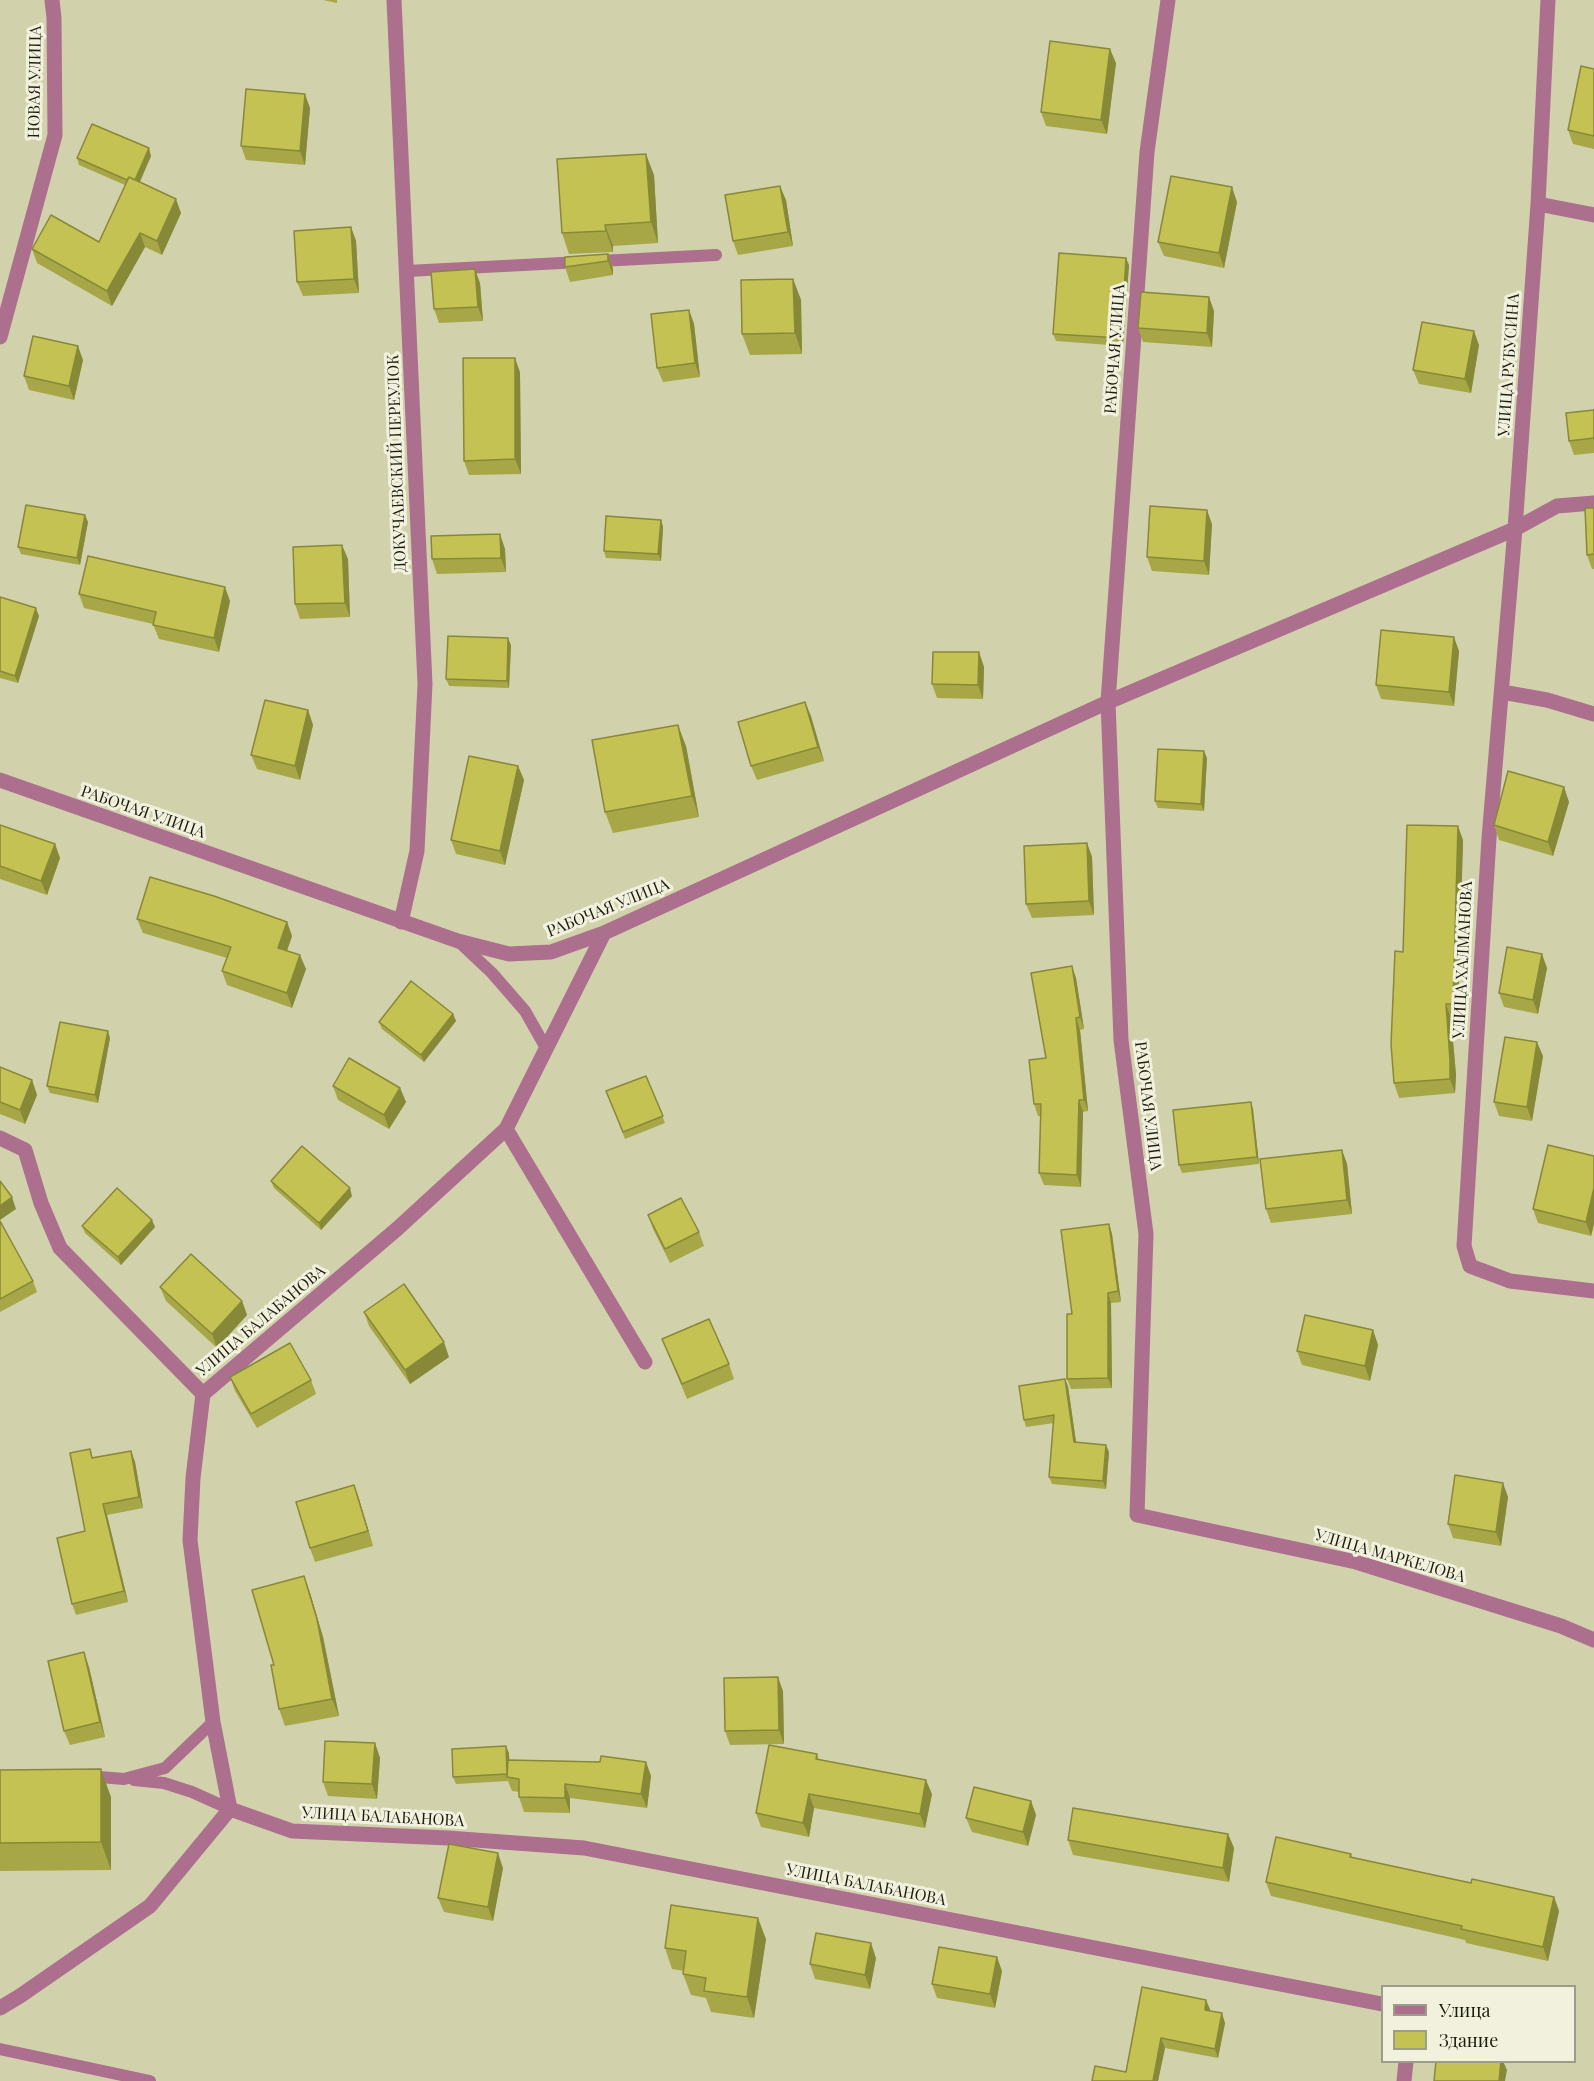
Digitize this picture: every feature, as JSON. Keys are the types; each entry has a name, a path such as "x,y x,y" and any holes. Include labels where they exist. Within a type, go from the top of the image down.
{"street":[{"name":"НОВАЯ УЛИЦА","path":"0,337 55,135 52,0"},
{"name":"ДОКУЧАЕВСКИЙ ПЕРЕУЛОК","path":"394,0 424,684 417,851 401,922"},
{"name":"РАБОЧАЯ УЛИЦА","path":"1137,1515 1146,1234 1121,1040 1108,702 1147,152 1168,0"},
{"name":"УЛИЦА РУБУСИНА","path":"1515,530 1538,204 1548,0"},
{"path":"1538,204 1594,215"},
{"name":"РАБОЧАЯ УЛИЦА","path":"0,780 459,941 509,954 551,952 604,933 1108,702 1515,530 1557,506 1594,503"},
{"name":"УЛИЦА ХАЛМАНОВА","path":"1515,530 1488,838 1464,1245 1470,1266 1510,1281 1594,1291"},
{"path":"1502,693 1547,700 1594,714"},
{"name":"УЛИЦА БАЛАБАНОВА","path":"604,933 506,1129 397,1229 203,1394 193,1478 190,1540 213,1722 230,1809 292,1831 448,1838 584,1848 1381,2004"},
{"path":"506,1129 645,1362"},
{"path":"0,1138 25,1150 41,1203 60,1248 203,1394"},
{"name":"УЛИЦА МАРКЕЛОВА","path":"1137,1515 1356,1562 1561,1626 1594,1640"},
{"path":"0,2008 150,1906 230,1809"},
{"path":"1404,2081 1406,2063"}],"lane":[{"path":"407,271 716,255"},
{"path":"459,941 492,973 525,1011 546,1048"},
{"path":"124,1779 165,1768 213,1722"},
{"path":"77,1776 164,1783 192,1792 230,1809"},
{"path":"0,2049 150,2081"}],"building":[{"path":"1050,41 1110,49 1101,120 1041,112"},
{"path":"1581,66 1594,69 1594,136 1568,130"},
{"path":"246,89 305,94 300,151 241,146"},
{"path":"92,124 149,148 135,180 129,177 127,180 77,158"},
{"path":"646,154 651,222 605,225 606,231 562,233 557,159"},
{"path":"1171,176 1232,187 1219,253 1158,242"},
{"path":"129,177 176,199 157,241 140,233 107,291 32,249 51,215 99,242"},
{"path":"780,186 788,232 733,241 725,195"},
{"path":"351,227 354,279 297,282 294,231"},
{"path":"1059,253 1126,258 1121,338 1053,334"},
{"path":"608,254 608,261 565,267 565,257"},
{"path":"475,269 478,307 434,309 431,272"},
{"path":"793,279 795,333 742,334 741,280"},
{"path":"1141,292 1209,297 1207,333 1138,328"},
{"path":"689,310 695,363 657,368 651,314"},
{"path":"1422,322 1474,331 1465,379 1413,370"},
{"path":"33,336 78,346 69,386 24,376"},
{"path":"463,358 515,358 515,459 464,461"},
{"path":"1594,410 1594,438 1569,441 1566,413"},
{"path":"26,505 85,515 77,558 18,547"},
{"path":"1150,506 1207,510 1204,561 1147,557"},
{"path":"1585,508 1594,508 1594,554 1587,555"},
{"path":"606,516 661,520 658,554 604,551"},
{"path":"500,534 501,558 432,559 431,536"},
{"path":"342,545 345,603 295,604 293,547"},
{"path":"88,556 225,587 214,638 153,625 156,612 79,594"},
{"path":"0,597 36,608 15,676 0,671"},
{"path":"1381,630 1454,637 1449,692 1376,685"},
{"path":"448,636 508,638 507,681 446,679"},
{"path":"933,652 979,652 978,685 932,684"},
{"path":"265,700 308,710 295,766 251,755"},
{"path":"805,702 818,747 751,766 738,722"},
{"path":"678,725 692,796 605,812 592,740"},
{"path":"1158,749 1204,751 1201,804 1155,801"},
{"path":"469,756 518,766 500,851 451,840"},
{"path":"1508,771 1564,787 1548,842 1494,825"},
{"path":"0,825 55,844 41,881 0,866"},
{"path":"1407,825 1458,826 1453,1004 1446,1004 1450,1079 1394,1083 1391,1044 1395,951 1403,952"},
{"path":"1087,843 1089,901 1026,904 1024,846"},
{"path":"150,877 214,896 287,922 278,948 300,955 287,993 222,971 231,947 137,919"},
{"path":"1507,947 1542,954 1533,1000 1499,993"},
{"path":"1072,966 1080,1017 1076,1018 1084,1100 1079,1100 1077,1175 1039,1173 1041,1104 1034,1104 1029,1060 1046,1058 1031,973"},
{"path":"411,981 453,1014 421,1055 379,1022"},
{"path":"60,1022 108,1031 95,1095 47,1086"},
{"path":"1505,1037 1537,1042 1527,1107 1494,1102"},
{"path":"349,1058 400,1088 384,1115 333,1086"},
{"path":"0,1067 32,1080 20,1110 0,1102"},
{"path":"646,1076 663,1116 623,1132 606,1091"},
{"path":"1251,1102 1257,1157 1179,1165 1173,1110"},
{"path":"1548,1145 1594,1156 1594,1188 1586,1222 1533,1209"},
{"path":"302,1146 350,1188 319,1223 271,1181"},
{"path":"1342,1150 1347,1200 1266,1209 1260,1159"},
{"path":"0,1181 12,1197 0,1206"},
{"path":"117,1188 152,1220 118,1257 82,1226"},
{"path":"681,1198 699,1232 665,1249 648,1215"},
{"path":"0,1221 33,1281 0,1299"},
{"path":"1109,1224 1118,1291 1108,1293 1108,1378 1067,1379 1067,1314 1072,1314 1061,1230"},
{"path":"191,1254 242,1301 212,1334 160,1287"},
{"path":"404,1284 444,1342 405,1370 364,1312"},
{"path":"1305,1315 1373,1330 1365,1366 1297,1351"},
{"path":"709,1319 729,1364 682,1384 662,1339"},
{"path":"290,1343 311,1380 251,1414 230,1377"},
{"path":"1065,1379 1074,1442 1106,1445 1103,1481 1049,1477 1054,1415 1024,1420 1019,1386"},
{"path":"90,1449 92,1458 131,1451 139,1497 103,1504 124,1591 72,1604 57,1538 85,1531 70,1453"},
{"path":"1455,1475 1503,1483 1496,1532 1448,1524"},
{"path":"354,1485 368,1531 310,1548 296,1502"},
{"path":"304,1576 317,1619 332,1699 279,1709 271,1665 274,1665 252,1590"},
{"path":"84,1652 100,1722 64,1731 48,1661"},
{"path":"778,1677 779,1730 725,1731 724,1678"},
{"path":"325,1741 375,1743 372,1784 323,1782"},
{"path":"769,1745 817,1754 816,1759 926,1780 920,1814 809,1794 803,1823 756,1813"},
{"path":"506,1746 507,1774 453,1777 452,1749"},
{"path":"601,1756 646,1762 641,1794 565,1784 565,1798 519,1797 519,1779 507,1777 508,1760 600,1762"},
{"path":"101,1769 101,1842 0,1843 0,1770"},
{"path":"974,1787 1031,1801 1023,1832 966,1818"},
{"path":"1073,1808 1228,1834 1223,1868 1068,1840"},
{"path":"1276,1837 1351,1854 1350,1857 1471,1883 1472,1879 1554,1897 1543,1947 1461,1929 1462,1926 1266,1882"},
{"path":"449,1844 498,1853 488,1907 438,1898"},
{"path":"671,1905 758,1918 747,1997 704,1991 706,1978 683,1974 686,1951 665,1948"},
{"path":"816,1933 871,1943 865,1975 810,1964"},
{"path":"939,1947 997,1957 990,1994 932,1984"},
{"path":"1142,1987 1206,2000 1205,2010 1222,2013 1215,2049 1161,2038 1153,2081 1092,2081 1095,2066 1126,2072"},
{"path":"1436,2063 1501,2063 1499,2081 1434,2081"}]}
